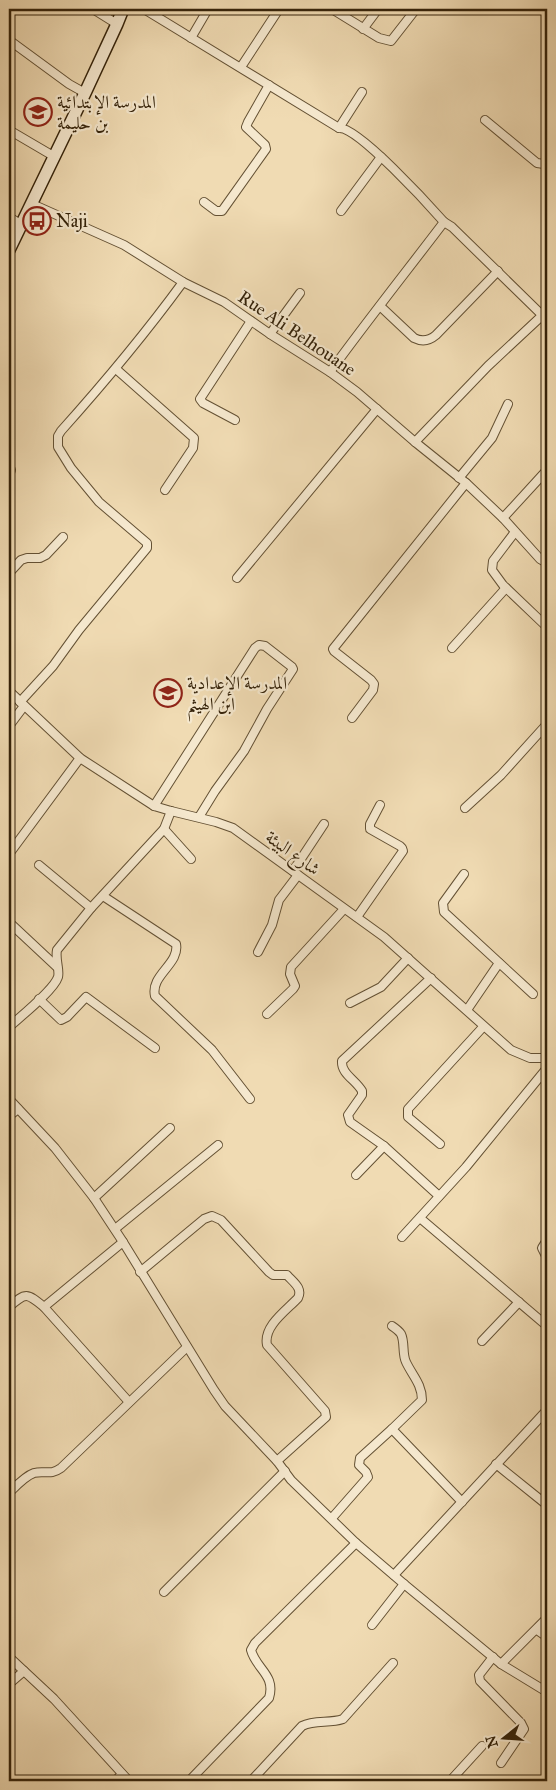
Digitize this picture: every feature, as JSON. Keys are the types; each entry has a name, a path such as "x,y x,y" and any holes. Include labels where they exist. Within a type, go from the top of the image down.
{"main road":[{"path":"9,250 55,157 117,24 122,9"}],"street":[{"path":"93,9 117,24"},
{"path":"144,9 339,128 348,130 381,157 444,222 452,227 545,313 488,366 415,442"},
{"path":"190,38 208,9"},
{"path":"241,67 279,9"},
{"path":"332,9 378,38 391,41 416,9"},
{"path":"363,29 378,9"},
{"path":"9,40 69,84 85,93"},
{"path":"204,202 216,211 222,210 265,151 265,145 248,130 246,125 269,85"},
{"path":"339,128 362,92"},
{"path":"485,120 537,163 547,162"},
{"path":"9,130 55,157"},
{"path":"341,211 381,157"},
{"name":"Rue Ali Belhouane","path":"32,204 124,245 183,282 224,302 330,372 377,408 415,442 463,480 503,518 540,559 545,562 547,561"},
{"path":"9,217 22,225"},
{"path":"330,372 444,222"},
{"path":"380,306 414,338 419,340 431,339 498,271"},
{"path":"9,726 22,704 79,630 148,546 147,543 91,493 71,468 58,447 58,436 116,369 183,282"},
{"path":"270,334 300,293"},
{"path":"235,420 203,403 200,399 251,321"},
{"path":"116,369 194,438 193,448 165,490"},
{"path":"352,718 373,690 374,684 333,649 463,480 492,438 502,421 508,404"},
{"path":"237,578 377,408"},
{"path":"9,466 11,470 9,476"},
{"path":"503,518 547,470"},
{"path":"515,532 492,566 493,573 547,627"},
{"path":"9,573 21,560 40,558 46,555 62,537"},
{"path":"452,648 506,588"},
{"path":"154,806 255,648 259,645 265,646 293,669 267,709 244,752 215,791 199,817"},
{"name":"شارع البيئة","path":"9,690 80,758 154,806 234,828 357,917 431,978 483,1027 519,1055 530,1058 547,1058"},
{"path":"466,808 501,775 547,724"},
{"path":"9,854 80,758"},
{"path":"357,917 403,851 400,846 370,829 370,824 380,805"},
{"path":"9,1027 39,1000 58,979 59,973 55,958 57,950 164,828 171,812"},
{"path":"258,952 272,925 279,900 324,824"},
{"path":"164,828 191,859"},
{"path":"38,865 92,908"},
{"path":"464,874 443,903 444,912 533,994"},
{"path":"103,896 176,944 176,953 155,984 155,996 212,1050 250,1099"},
{"path":"267,1014 293,989 294,986 290,974 291,967 344,909"},
{"path":"12,924 58,967"},
{"path":"350,1002 380,987 408,958"},
{"path":"467,1010 499,963"},
{"path":"431,978 341,1064 343,1070 362,1091 362,1095 348,1115 350,1122 384,1146 439,1196"},
{"path":"39,1000 61,1020 67,1017 86,998 155,1048"},
{"path":"440,1144 408,1117 408,1109 483,1027"},
{"path":"402,1237 472,1159 547,1068"},
{"path":"9,1099 55,1148 94,1198 226,1406 277,1461 291,1480 356,1542 404,1584 501,1664 547,1692"},
{"path":"9,1116 18,1109"},
{"path":"94,1198 170,1128"},
{"path":"115,1229 218,1145"},
{"path":"356,1176 384,1146"},
{"path":"140,1272 204,1219 212,1216 222,1220 273,1275 287,1275 299,1289 298,1298 268,1331 267,1345 327,1415 326,1418 277,1461"},
{"path":"420,1218 547,1326"},
{"path":"547,1240 542,1248 547,1258"},
{"path":"44,1307 123,1242"},
{"path":"9,1307 19,1298 30,1295 44,1307 129,1402"},
{"path":"482,1341 520,1302"},
{"path":"332,1518 368,1477 359,1464 360,1458 422,1400 418,1382 403,1355 402,1337 392,1326"},
{"path":"9,1493 32,1474 54,1472 61,1468 187,1347"},
{"path":"394,1574 547,1410"},
{"path":"392,1429 462,1502"},
{"path":"496,1464 547,1505"},
{"path":"164,1592 285,1471"},
{"path":"189,1781 269,1698 271,1691 270,1681 253,1657 251,1650 255,1643 356,1542"},
{"path":"372,1625 404,1584"},
{"path":"501,1664 547,1618"},
{"path":"537,1630 547,1637"},
{"path":"9,1657 54,1699 129,1781"},
{"path":"493,1657 479,1675 480,1681 521,1723 524,1729 501,1763"},
{"path":"251,1781 302,1726 308,1723 343,1720 394,1663"},
{"path":"9,1684 24,1671"},
{"path":"450,1781 482,1746"},
{"path":"115,1781 122,1774"}],"place":[{"name":"المدرسة الإبتدائية بن حليمة","path":"38,112"},
{"name":"Naji","path":"37,221"},
{"name":"المدرسة الإعدادية ابن الهيثم","path":"168,693"}]}
